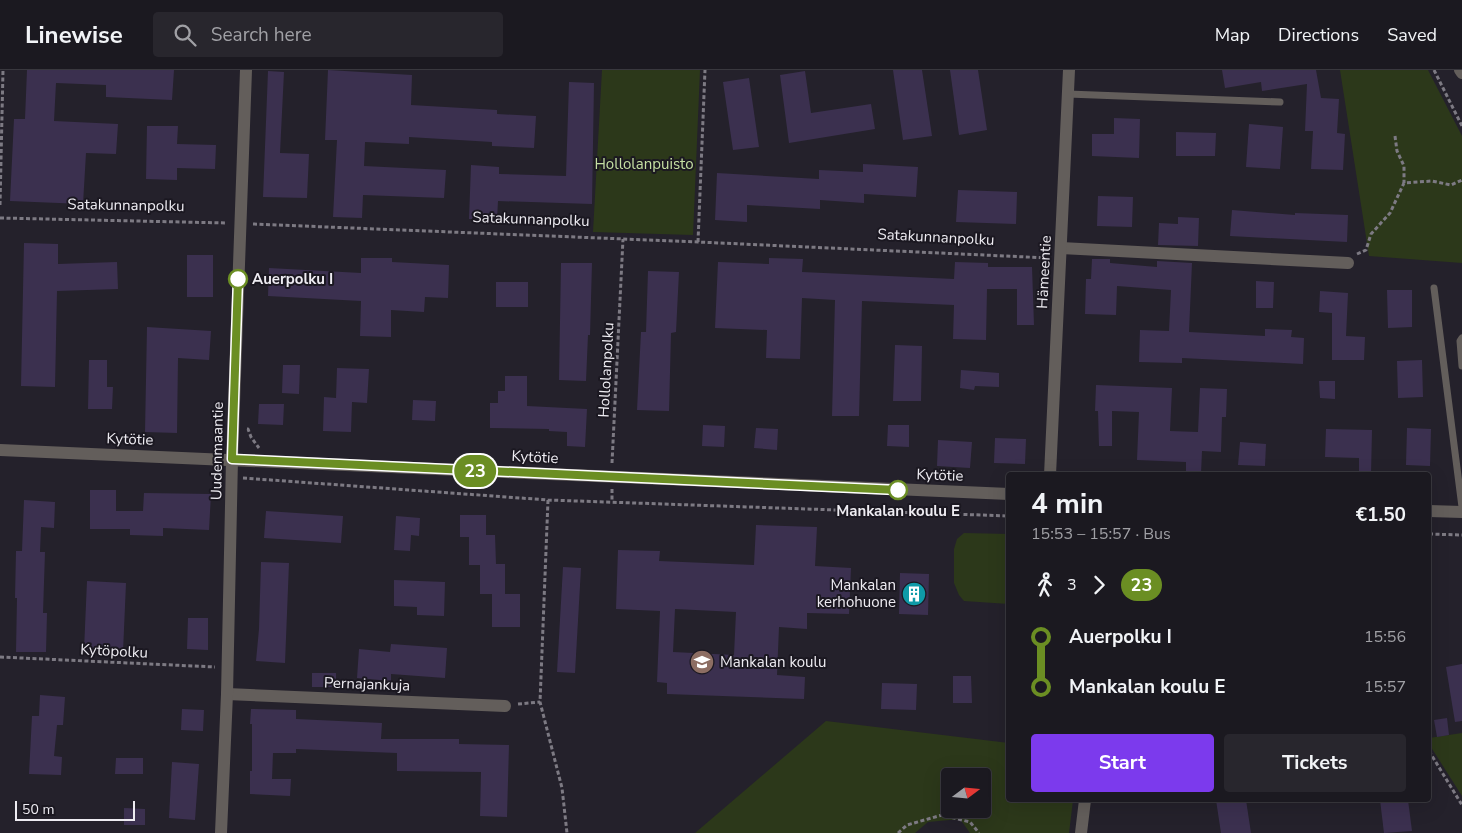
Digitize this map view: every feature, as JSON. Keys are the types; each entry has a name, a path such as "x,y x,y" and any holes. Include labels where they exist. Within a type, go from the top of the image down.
{"street":[{"name":"Uudenmaantie","path":"221,833 228,668 232,459 246,70"},
{"name":"Hämeentie","path":"1050,472 1068,70"},
{"path":"1061,253 1348,263"},
{"name":"Kytötie","path":"0,450 1006,494"},
{"path":"1431,511 1462,512"},
{"name":"Pernajankuja","path":"227,694 505,706"},
{"path":"1082,833 1085,802"}],"lane":[{"path":"1068,94 1280,102"},
{"path":"1434,288 1462,507"},
{"path":"1462,338 1460,341 1462,366"}],"path":[{"path":"0,205 3,70"},
{"path":"698,242 705,70"},
{"path":"1434,70 1462,126"},
{"path":"1348,263 1356,254 1366,250 1371,234 1390,212 1404,183 1404,166 1397,151 1395,136"},
{"path":"1404,183 1432,181 1451,185 1462,180"},
{"name":"Satakunnanpolku","path":"0,218 240,224 698,242 1061,253"},
{"name":"Hollolanpolku","path":"612,502 623,239"},
{"path":"233,478 548,500 1006,516"},
{"path":"548,500 540,702 562,788 567,833"},
{"path":"1431,534 1462,535"},
{"name":"Kytöpolku","path":"0,657 228,668"},
{"path":"505,706 540,702"},
{"path":"1431,754 1462,803"},
{"path":"898,833 907,825 942,815 970,822 979,833"}],"green space":[{"name":"Hollolanpuisto","path":"602,70 700,70 693,235 593,232"},
{"path":"1340,70 1428,70 1462,136 1462,263 1369,256"},
{"path":"964,533 1006,534 1006,604 964,601 959,595 954,583 954,549 957,539"},
{"path":"826,721 1006,743 1006,802 1073,802 1069,833 970,833 960,819 928,822 915,833 695,833"},
{"path":"1462,733 1462,796 1431,747 1431,738"}],"building":[{"path":"27,70 174,70 172,100 106,97 106,85 56,83 54,121 118,124 116,154 86,153 83,204 10,201 14,119 25,119"},
{"path":"328,70 412,75 411,105 497,110 497,114 536,116 534,148 492,146 492,142 409,137 409,144 365,142 364,166 446,170 444,198 363,195 362,218 333,217 337,140 325,140"},
{"path":"893,70 922,70 932,136 903,140"},
{"path":"950,70 978,70 987,130 959,135"},
{"path":"1222,70 1316,70 1321,98 1339,99 1337,133 1345,134 1343,170 1311,169 1313,131 1305,131 1307,84 1262,91 1261,82 1225,88"},
{"path":"268,71 284,72 280,153 309,154 307,198 263,197"},
{"path":"805,71 811,113 871,104 875,129 789,143 780,75"},
{"path":"749,78 759,147 733,150 723,82"},
{"path":"569,82 594,83 592,204 498,201 497,220 469,219 471,165 499,167 499,174 566,176"},
{"path":"1114,118 1140,119 1139,158 1092,156 1092,134 1114,134"},
{"path":"1249,124 1283,127 1280,169 1246,167"},
{"path":"147,126 178,126 177,144 216,145 215,169 177,168 177,180 146,179"},
{"path":"1176,132 1216,133 1215,156 1176,156"},
{"path":"863,164 918,167 916,197 864,194 864,203 820,200 820,209 747,205 747,222 715,220 717,173 819,179 819,170 863,172"},
{"path":"958,190 1017,192 1016,224 956,222"},
{"path":"1098,196 1133,197 1132,227 1097,226"},
{"path":"1232,210 1295,215 1295,213 1348,215 1347,242 1230,236"},
{"path":"1178,217 1199,218 1198,246 1158,245 1159,223 1178,224"},
{"path":"24,243 58,244 58,264 117,262 118,289 57,291 55,387 21,386"},
{"path":"187,255 213,255 213,297 187,297"},
{"path":"361,258 392,258 392,262 449,265 448,298 425,297 424,312 391,310 391,337 360,336 361,301 268,296 269,268 361,273"},
{"path":"769,258 803,259 802,272 954,279 955,262 988,263 988,267 1032,267 1034,325 1017,325 1017,289 987,289 986,340 953,339 954,305 862,301 859,416 832,416 835,300 802,298 800,359 766,358 767,330 715,328 718,262 769,264"},
{"path":"1092,259 1110,259 1110,263 1157,267 1157,261 1192,263 1189,332 1265,336 1265,329 1292,330 1291,337 1304,338 1303,364 1182,358 1182,363 1139,362 1140,330 1169,331 1171,290 1117,286 1116,315 1085,314 1086,279 1091,279"},
{"path":"561,263 592,263 590,335 588,335 586,381 559,380"},
{"path":"648,271 679,272 676,332 671,333 669,411 637,410 641,332 646,332"},
{"path":"1256,281 1274,282 1273,308 1256,308"},
{"path":"496,282 528,282 528,307 496,307"},
{"path":"1387,290 1412,290 1412,327 1388,328"},
{"path":"1320,291 1348,293 1346,336 1365,337 1364,360 1332,360 1332,313 1319,312"},
{"path":"147,327 211,331 209,360 178,358 177,433 145,432"},
{"path":"895,345 922,346 921,401 893,401"},
{"path":"89,360 107,360 107,387 113,387 112,409 88,409"},
{"path":"1422,360 1423,397 1398,398 1397,361"},
{"path":"283,365 300,365 299,394 282,393"},
{"path":"337,368 369,369 367,403 352,402 351,432 323,431 324,397 336,398"},
{"path":"961,370 999,373 999,387 975,386 974,390 960,388"},
{"path":"505,376 527,376 527,406 587,409 585,447 567,446 567,432 549,431 549,429 490,428 490,403 498,403 498,391 505,391"},
{"path":"1319,381 1335,381 1335,399 1320,398"},
{"path":"1096,385 1172,388 1170,431 1198,432 1200,388 1227,389 1226,417 1222,417 1221,452 1202,451 1201,472 1186,472 1186,462 1137,460 1139,412 1112,411 1112,446 1099,446 1098,411 1095,411"},
{"path":"413,400 436,401 435,421 412,420"},
{"path":"259,404 284,404 283,425 258,424"},
{"path":"703,425 725,426 724,447 702,446"},
{"path":"888,425 909,425 909,447 887,446"},
{"path":"756,428 778,429 777,450 754,448"},
{"path":"1407,428 1431,429 1430,466 1406,465"},
{"path":"1326,429 1372,430 1371,472 1359,472 1359,458 1325,457"},
{"path":"995,438 1026,439 1025,464 994,463"},
{"path":"938,440 972,442 970,468 937,466"},
{"path":"1240,442 1266,444 1265,466 1238,465"},
{"path":"90,490 116,490 116,511 143,511 144,493 211,494 209,530 163,528 163,536 130,535 130,529 90,529"},
{"path":"24,500 55,502 54,528 41,527 40,552 45,552 43,613 47,613 46,652 16,652 16,551 22,551"},
{"path":"266,511 343,516 341,543 264,538"},
{"path":"460,515 486,515 486,535 495,535 496,564 505,564 505,594 520,594 520,627 492,627 492,594 480,594 480,565 469,565 469,537 460,537"},
{"path":"396,516 420,518 419,536 411,535 410,551 394,550"},
{"path":"756,525 817,527 815,566 851,568 849,614 807,613 807,629 779,627 777,675 805,677 804,699 667,694 667,683 657,682 660,611 616,609 618,550 660,551 659,561 754,565","holes":["675,609 736,612 734,655 673,652"]},
{"path":"261,562 289,563 285,663 256,661"},
{"path":"563,567 581,568 575,673 557,672"},
{"name":"Mankalan kerhohuone","path":"900,573 929,574 928,615 899,614"},
{"path":"394,580 445,582 444,616 417,615 417,607 394,606"},
{"path":"87,581 126,583 123,652 84,650"},
{"path":"188,618 208,618 208,650 187,649"},
{"path":"391,644 447,648 445,678 391,674 391,681 357,678 359,649 390,652"},
{"path":"1462,664 1462,721 1455,722 1446,667"},
{"path":"312,673 336,673 336,687 312,687"},
{"path":"953,676 971,676 972,703 953,703"},
{"path":"882,683 917,684 916,710 881,709"},
{"path":"40,695 65,697 63,725 57,725 54,756 62,757 61,775 29,774 32,716 39,716"},
{"path":"182,709 204,710 203,731 181,730"},
{"path":"251,709 296,710 296,719 382,723 381,739 459,739 459,744 509,745 507,817 480,816 481,772 397,771 397,753 296,749 296,753 273,753 272,779 291,779 290,796 250,794 250,771 252,771"},
{"path":"1447,718 1449,735 1437,737 1434,720"},
{"path":"116,758 143,758 143,774 115,774"},
{"path":"172,762 199,764 195,820 169,818"},
{"path":"1216,802 1246,802 1251,833 1221,833"},
{"path":"1380,802 1408,802 1412,831 1384,833"},
{"path":"124,808 145,809 145,825 124,825"}],"bus line":[{"name":"23","path":"238,279 232,459 898,490"}],"place":[{"name":"Auerpolku I","path":"238,279"},
{"name":"Mankalan koulu E","path":"898,490"},
{"name":"Mankalan kerhohuone","path":"914,594"},
{"name":"Mankalan koulu","path":"702,662"}]}
